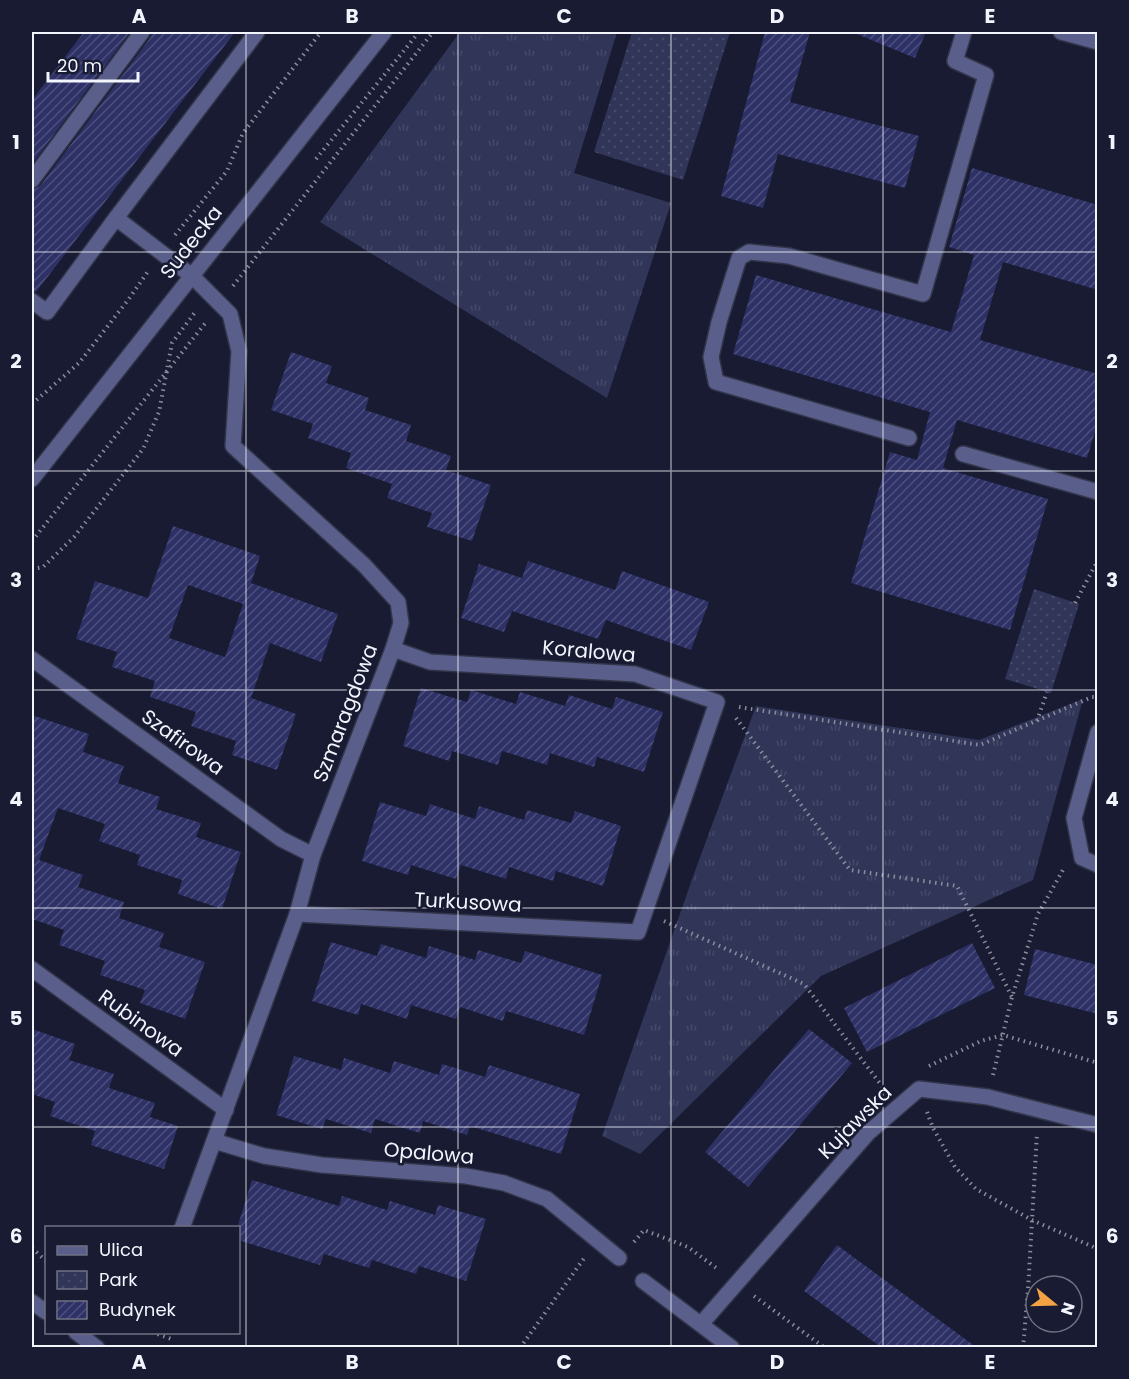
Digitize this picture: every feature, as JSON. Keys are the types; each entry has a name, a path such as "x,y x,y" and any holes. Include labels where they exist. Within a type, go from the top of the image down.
{"street":[{"path":"32,180 142,32"},
{"path":"32,301 47,312 257,32"},
{"name":"Sudecka","path":"32,479 384,32"},
{"path":"909,438 716,381 711,357 733,274 739,258 749,252 789,256 923,294 986,75 955,61 964,32"},
{"path":"1061,32 1098,42"},
{"path":"116,218 192,276"},
{"name":"Szmaragdowa","path":"182,1226 297,914 314,855 401,623 398,602 364,565 233,446 239,351 230,314 192,276"},
{"path":"963,454 1098,492"},
{"name":"Koralowa","path":"393,649 430,662 635,674 724,706"},
{"name":"Szafirowa","path":"32,659 281,839 314,855"},
{"path":"644,912 724,706"},
{"path":"1098,732 1074,818 1082,858 1098,865"},
{"name":"Turkusowa","path":"297,914 638,932 644,912"},
{"name":"Rubinowa","path":"32,969 226,1110"},
{"name":"Kujawska","path":"701,1324 868,1133 919,1089 988,1097 1098,1125"},
{"name":"Opalowa","path":"214,1141 264,1156 322,1165 466,1176 504,1183 547,1199 619,1257"},
{"path":"643,1281 732,1347"},
{"path":"32,1302 45,1311"},
{"path":"79,1334 97,1347"}],"path":[{"path":"32,404 79,363 128,300 160,253 227,171 243,133 321,32"},
{"path":"1075,603 1098,560"},
{"path":"1037,721 1047,692"},
{"path":"724,706 980,745 1092,697 1098,697"},
{"path":"724,706 850,870 957,886 1011,997"},
{"path":"988,1097 1011,997 1038,914 1067,863 1082,858"},
{"path":"644,912 804,984 887,1093"},
{"path":"919,1089 933,1128 955,1167 976,1189 1032,1220 1098,1249"},
{"path":"1023,1347 1038,1110"},
{"path":"619,1257 644,1230 688,1247 825,1347"},
{"path":"520,1347 597,1240"},
{"path":"32,1248 45,1260"},
{"path":"157,1334 171,1339"}],"green space":[{"path":"460,32 617,32 574,173 671,203 607,398 320,222"},
{"path":"632,32 730,32 683,180 594,152"},
{"path":"1034,589 1079,604 1051,693 1005,679"},
{"path":"1083,699 1033,880 821,976 640,1154 602,1136 756,706 979,740"}],"building":[{"path":"84,32 130,32 32,164 32,100"},
{"path":"235,32 36,292 32,291 32,190 40,186 152,33"},
{"path":"765,32 810,32 790,102 919,136 905,188 778,154 763,208 721,196"},
{"path":"852,32 926,32 915,58"},
{"path":"972,168 1098,205 1098,290 1003,262 980,340 1098,374 1098,422 1087,458 957,420 943,468 1048,499 1010,630 851,583 890,452 917,460 930,412 733,354 756,275 951,332 974,255 949,247"},
{"path":"291,352 332,366 326,383 369,398 365,410 411,425 406,441 451,456 446,470 491,485 472,541 427,527 432,513 387,498 392,484 346,468 351,453 308,438 313,424 271,410"},
{"path":"173,526 260,556 251,583 338,614 321,662 270,643 251,698 296,714 277,770 232,755 236,741 191,726 196,712 150,697 155,681 112,667 117,652 76,639 95,581 148,598","holes":["188,585 243,604 225,657 169,638"]},
{"path":"528,561 615,590 622,571 709,602 691,650 606,620 598,639 512,611 504,632 461,618 479,564 522,578"},
{"path":"421,688 467,702 471,690 516,704 520,692 565,706 569,695 612,709 616,697 663,712 644,772 597,757 594,767 550,753 547,765 502,751 498,765 452,751 449,761 403,746"},
{"path":"32,715 89,734 83,752 124,766 118,783 160,797 156,809 201,823 196,837 241,852 222,909 178,894 182,880 137,865 140,855 99,841 105,824 58,808 39,860 83,875 78,887 124,902 119,918 164,933 159,947 205,962 185,1019 140,1003 145,990 100,975 105,961 59,945 64,930 32,919"},
{"path":"380,802 426,816 430,804 475,819 479,806 524,820 527,810 571,823 575,811 621,826 603,886 556,871 553,881 509,867 506,879 461,865 456,879 411,865 408,875 362,861"},
{"path":"331,942 377,956 381,944 426,958 429,946 475,960 478,950 521,963 525,951 602,975 584,1035 506,1011 503,1021 460,1007 456,1019 411,1005 407,1019 361,1004 358,1015 312,1001"},
{"path":"972,943 995,988 867,1052 844,1008"},
{"path":"1035,949 1098,965 1098,1014 1024,995"},
{"path":"32,1029 75,1044 69,1060 114,1074 109,1088 155,1103 150,1117 178,1126 164,1169 91,1145 95,1131 50,1116 55,1102 32,1094"},
{"path":"809,1029 852,1063 748,1187 705,1152"},
{"path":"294,1056 341,1070 344,1058 390,1073 394,1061 439,1075 442,1064 485,1077 489,1065 580,1094 561,1154 470,1126 467,1135 423,1121 420,1133 375,1119 371,1133 326,1119 322,1129 276,1115"},
{"path":"252,1180 339,1206 342,1196 387,1210 390,1201 435,1215 438,1205 486,1219 466,1281 419,1266 416,1274 372,1260 369,1268 324,1254 320,1265 240,1241 240,1226 238,1225"},
{"path":"837,1245 976,1347 881,1347 804,1291"}]}
